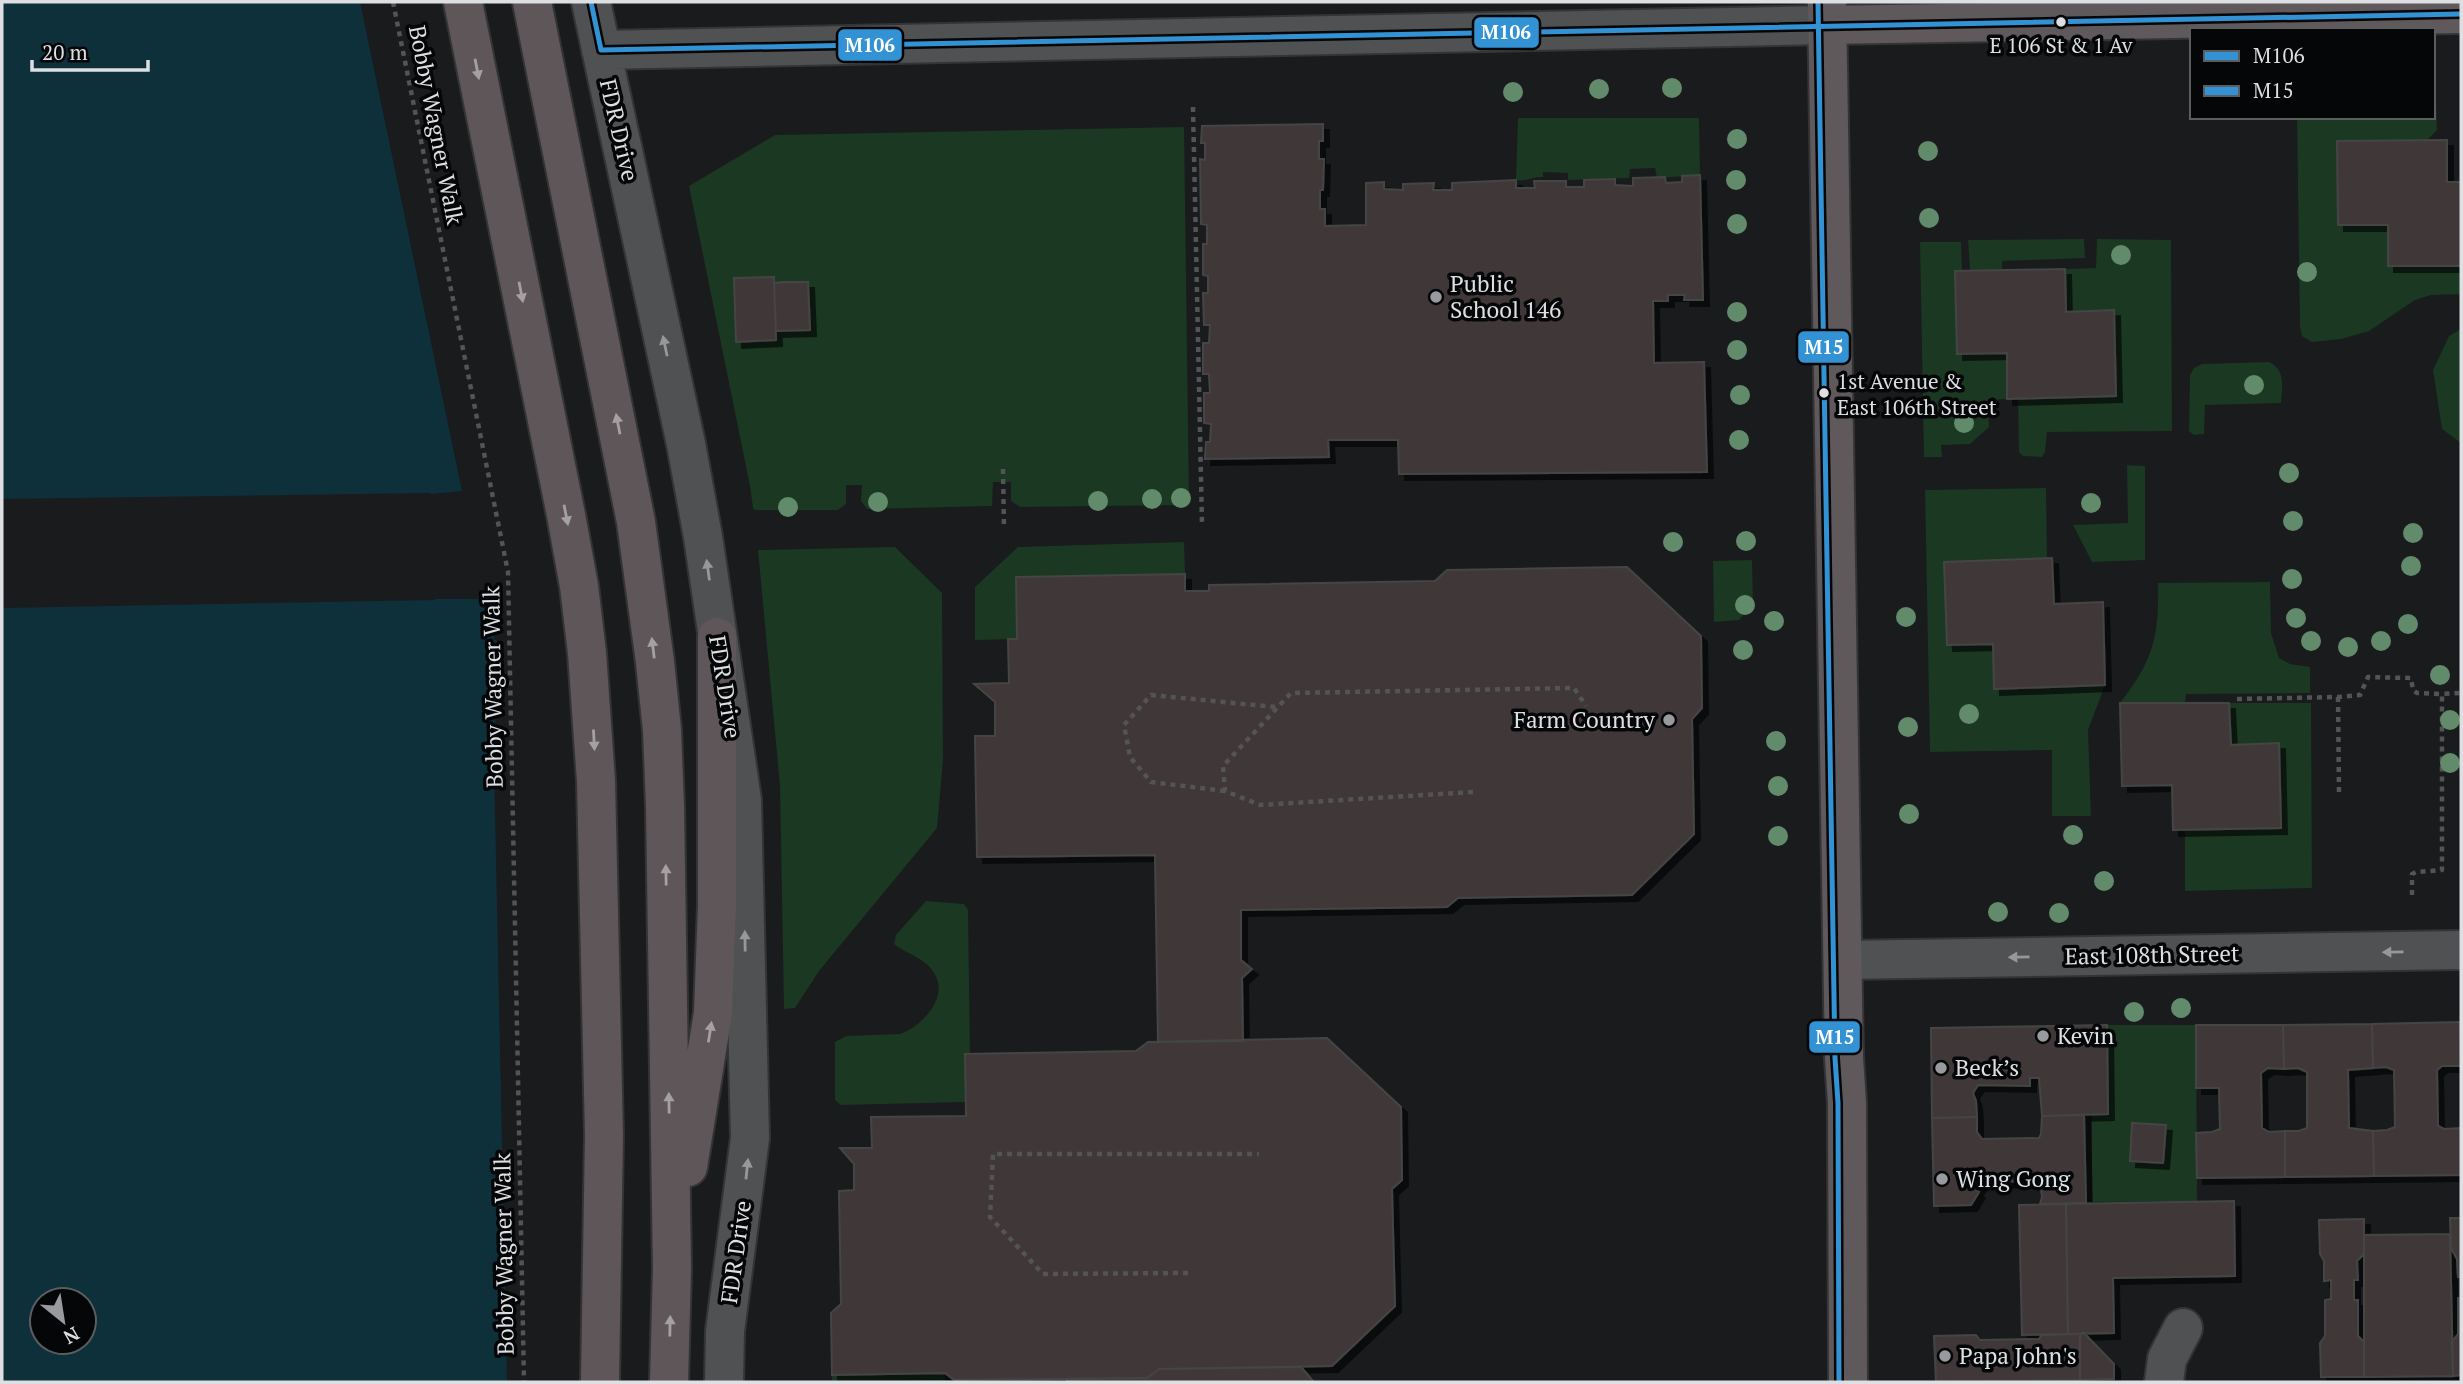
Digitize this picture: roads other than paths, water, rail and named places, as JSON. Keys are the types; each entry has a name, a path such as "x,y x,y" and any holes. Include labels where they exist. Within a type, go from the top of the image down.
{"highway":[{"path":"463,2 566,515 579,586 587,653 596,781 604,1135 600,1382"},
{"path":"532,2 624,455 647,592 662,730 672,1269 669,1382"},
{"path":"672,1269 713,1013 717,892 717,637"}],"main road":[{"path":"1848,1382 1847,1103 1844,1058 1827,13 2027,24 2461,15"}],"street":[{"name":"FDR Drive","path":"591,2 704,537 742,800 750,1138 725,1331 724,1382"},
{"path":"601,50 1827,13"},
{"name":"East 108th Street","path":"1843,960 2461,950"},
{"path":"2164,1382 2167,1359 2183,1328"}],"water":[{"path":"2,2 360,2 462,491 430,494 435,599 483,599 495,610 494,639 498,642 494,764 507,1382 2,1382"}],"place":[{"name":"E 106 St & 1 Av","path":"2061,22"},
{"name":"Public School 146","path":"1436,297"},
{"name":"1st Avenue & East 106th Street","path":"1824,393"},
{"name":"Farm Country","path":"1669,720"},
{"name":"Kevin","path":"2043,1036"},
{"name":"Beck’s","path":"1941,1068"},
{"name":"Wing Gong","path":"1942,1179"},
{"name":"Papa John's","path":"1945,1356"}]}
